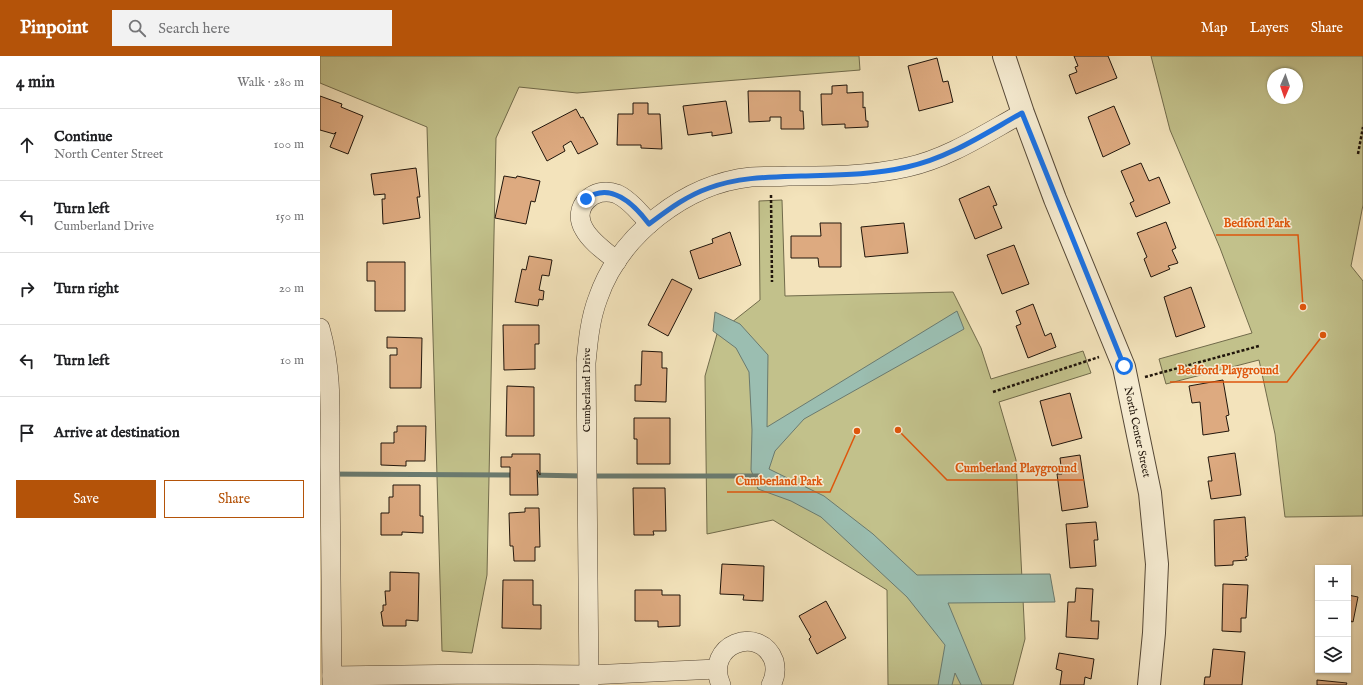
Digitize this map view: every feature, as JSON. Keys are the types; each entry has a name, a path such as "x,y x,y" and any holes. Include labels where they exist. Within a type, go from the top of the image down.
{"street":[{"name":"North Center Street","path":"1004,56 1022,113 1124,366 1150,493 1157,564 1154,634 1149,685"},
{"name":"Cumberland Drive","path":"589,680 588,340 598,298 617,261 634,238 649,224 684,199 708,188 752,177 874,173 908,167 945,154 1022,113"},
{"path":"617,261 594,242 584,230 580,221 580,209 586,199 594,193 606,191 618,195 649,224"},
{"path":"320,328 327,352 331,388 332,680 475,674 589,680 719,677 721,656 730,646 748,641 757,643 768,651 774,662 775,672 771,685"}],"path":[{"path":"1358,154 1363,127"},
{"path":"770,177 772,282"}],"shaded area":[{"path":"320,56 859,56 860,70 577,93 519,87 496,138 487,575 472,653 442,651 427,127 320,83"},
{"path":"1151,56 1363,56 1363,205 1351,266 1363,281 1363,516 1285,517 1275,434 1259,360 1166,384 1159,359 1252,333 1220,248 1170,130"},
{"path":"782,200 785,296 953,292 981,348 991,379 1083,351 1091,373 999,402 1016,460 1025,639 1013,685 888,685 887,590 773,520 707,534 705,376 717,334 760,300 759,201"},
{"path":"957,311 964,329 804,419 775,451 769,469 824,496 873,534 917,575 1050,574 1055,602 948,603 982,685 961,685 955,673 952,685 938,685 945,645 907,597 821,517 791,501 758,489 751,470 752,430 749,372 736,348 713,331 715,312 740,324 768,355 767,427"}],"building":[{"path":"1074,56 1108,56 1117,78 1076,94 1069,75 1077,72 1075,67 1078,66"},
{"path":"937,58 943,82 948,81 953,102 919,111 908,66"},
{"path":"847,85 847,93 863,92 863,108 865,107 868,127 845,128 845,124 822,125 821,94 832,94 832,86"},
{"path":"748,91 800,91 800,111 803,111 804,129 781,129 781,117 770,117 770,121 749,122"},
{"path":"320,96 342,104 341,107 363,116 348,154 330,147 336,132 334,134 320,130"},
{"path":"726,101 732,133 712,136 712,132 688,135 683,106"},
{"path":"633,103 648,103 648,114 660,114 662,149 641,148 641,145 617,145 618,114 633,114"},
{"path":"1114,106 1130,144 1103,157 1088,117"},
{"path":"576,109 581,118 583,117 598,144 578,154 571,141 563,146 565,151 547,161 532,132"},
{"path":"1141,163 1149,181 1159,177 1170,203 1136,217 1130,203 1134,201 1121,171"},
{"path":"416,168 420,197 417,197 420,218 383,224 382,199 385,199 385,194 374,195 371,174"},
{"path":"504,176 516,178 517,176 540,181 535,202 531,201 526,224 495,218"},
{"path":"989,186 997,205 993,206 1002,228 975,239 959,199"},
{"path":"1166,222 1176,248 1172,250 1178,263 1168,266 1170,269 1151,277 1144,259 1147,257 1137,233"},
{"path":"820,223 841,223 841,267 819,267 818,258 791,258 791,236 821,236"},
{"path":"904,223 908,253 865,257 861,227"},
{"path":"730,232 741,265 699,279 690,251 713,243 712,239"},
{"path":"1014,245 1029,284 1002,294 987,255"},
{"path":"529,256 552,260 549,276 542,275 539,290 544,291 543,300 539,299 538,306 515,302 522,269 526,270"},
{"path":"367,262 405,262 405,311 375,311 375,281 367,281"},
{"path":"672,279 692,289 668,336 648,325"},
{"path":"1191,287 1205,327 1176,337 1164,297"},
{"path":"1033,304 1045,336 1051,333 1056,347 1028,358 1016,326 1021,324 1016,311"},
{"path":"503,325 539,325 539,344 535,344 535,369 504,370"},
{"path":"387,337 422,338 421,388 390,388 390,355 397,355 397,348 387,348"},
{"path":"642,351 662,352 662,368 667,368 666,402 635,401 635,385 641,385"},
{"path":"1223,380 1229,415 1226,416 1229,431 1203,435 1200,402 1192,403 1189,386"},
{"path":"507,386 534,387 534,436 506,436"},
{"path":"1070,393 1082,438 1052,446 1040,401"},
{"path":"634,418 670,418 670,464 637,464 637,439 634,439"},
{"path":"397,426 426,426 425,461 406,461 406,466 381,465 381,443 394,443 394,432 397,432"},
{"path":"1235,453 1241,495 1211,499 1208,481 1212,481 1208,457"},
{"path":"512,454 540,454 540,475 537,470 538,495 510,495 510,467 501,467 501,457 512,457"},
{"path":"1080,455 1088,507 1062,511 1057,474 1062,474 1060,458"},
{"path":"393,485 420,485 420,516 423,516 423,533 402,532 402,535 381,535 381,513 389,513 389,497 393,497"},
{"path":"633,488 665,488 666,531 653,531 654,535 634,535"},
{"path":"525,508 539,508 540,547 535,547 535,561 514,561 513,546 510,546 509,513 525,512"},
{"path":"1245,517 1248,556 1245,557 1247,560 1233,561 1233,565 1215,566 1214,520"},
{"path":"1096,522 1098,540 1094,540 1096,566 1070,568 1066,524"},
{"path":"722,564 764,566 763,601 743,600 744,595 720,594"},
{"path":"390,572 419,573 418,621 406,620 406,626 383,626 381,612 383,611 383,605 386,605 385,591 390,591"},
{"path":"503,580 533,580 533,605 541,605 541,629 502,628"},
{"path":"1223,584 1248,585 1246,618 1241,618 1241,632 1222,631"},
{"path":"1076,588 1093,589 1091,621 1099,621 1098,639 1066,637 1068,602 1075,602"},
{"path":"635,590 662,590 662,595 680,595 680,626 658,627 658,621 635,621"},
{"path":"1351,596 1358,597 1353,622 1351,621"},
{"path":"826,601 846,638 817,654 809,639 811,637 799,616"},
{"path":"1213,649 1245,652 1242,685 1204,685 1205,677 1210,677"},
{"path":"1059,653 1094,659 1091,679 1085,677 1084,685 1060,685 1062,671 1056,669"},
{"path":"1317,680 1347,683 1346,685 1317,685"}],"waterway":[{"path":"320,474 517,475"},
{"path":"531,475 583,476"},
{"path":"591,476 759,476"}],"place":[{"name":"Bedford Park","path":"1303,307"},
{"name":"Bedford Playground","path":"1323,335"},
{"name":"Cumberland Playground","path":"898,430"},
{"name":"Cumberland Park","path":"857,431"}],"route":[{"path":"586,199 594,193 606,191 618,195 636,210 649,224 684,199 708,188 729,181 752,177 827,176 874,173 908,167 938,157 1022,113 1055,199 1124,366"}]}
